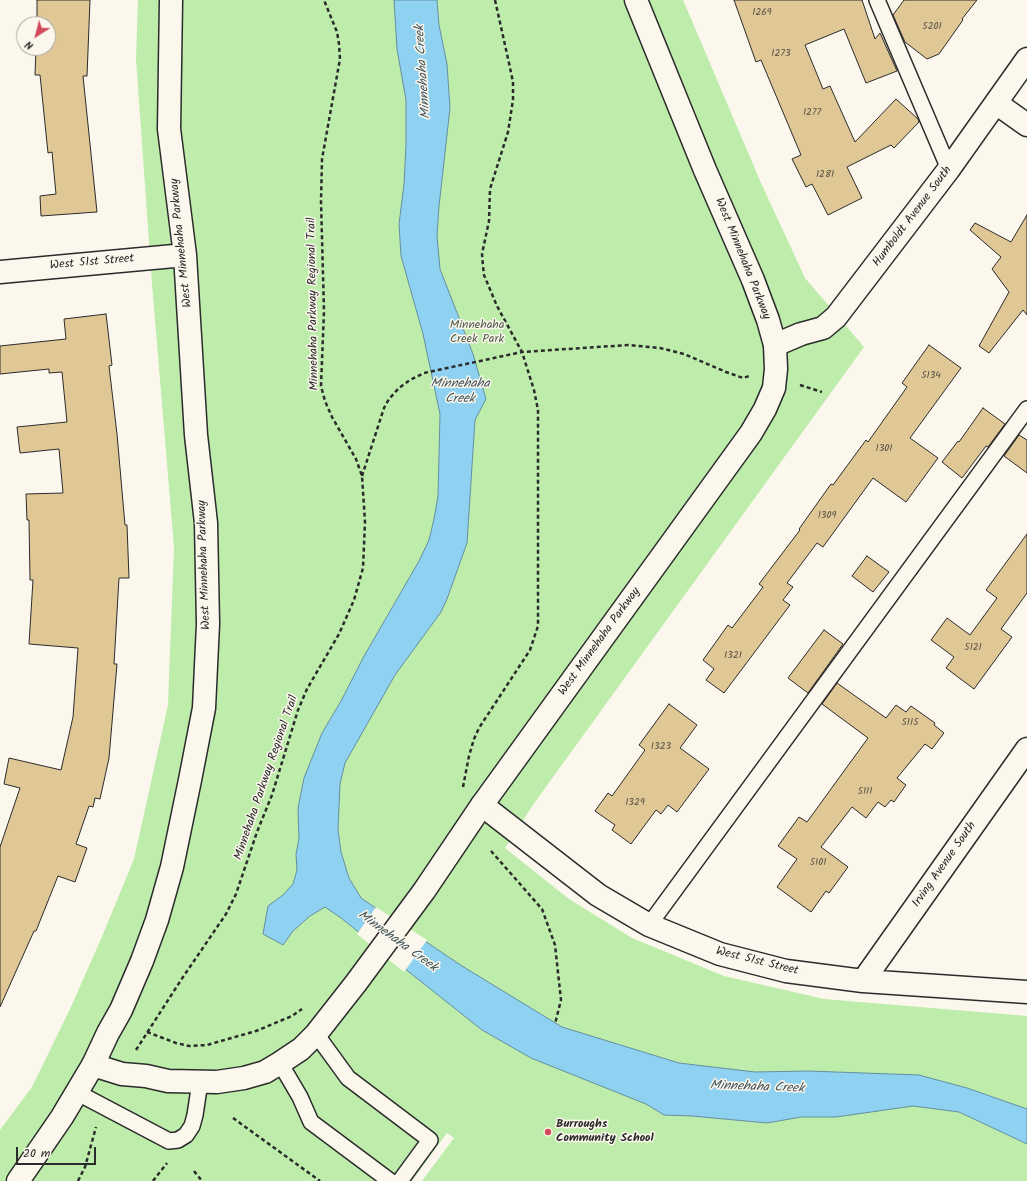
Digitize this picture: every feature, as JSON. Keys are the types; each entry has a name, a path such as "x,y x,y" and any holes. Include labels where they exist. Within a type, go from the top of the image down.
{"street":[{"name":"West Minnehaha Parkway","path":"18,1181 62,1117 93,1066 108,1033 121,1010 142,961 157,920 172,867 204,708 208,624 206,523 196,435 185,255 169,129 171,0"},
{"name":"West Minnehaha Parkway","path":"93,1066 122,1074 146,1076 168,1081 217,1082 244,1078 265,1072 301,1048 316,1034 424,891 482,805 751,432 765,409 774,388 776,369 775,345 768,320 753,280 705,170 636,0"},
{"name":"Humboldt Avenue South","path":"775,345 801,334 823,328 836,317 949,169 1027,59"},
{"path":"996,103 1027,125"},
{"name":"West 51st Street","path":"0,272 185,255"},
{"name":"Irving Avenue South","path":"863,980 1027,749"},
{"name":"West 51st Street","path":"482,805 598,895 649,925 720,954 786,971 863,980 1027,992"}],"lane":[{"path":"877,0 949,169"},
{"path":"649,925 1027,409"},
{"path":"316,1034 348,1078 430,1140 400,1181"},
{"path":"280,1063 300,1097 311,1122 390,1181"},
{"path":"76,1092 169,1141 178,1140 186,1135 192,1126 200,1082"}],"path":[{"name":"Minnehaha Parkway Regional Trail","path":"134,1052 226,914 236,894 257,832 272,795 298,710 307,689 339,634 354,600 363,568 365,522 362,476 356,459 330,412 321,386 324,311 321,201 322,166 340,59 337,32 324,0"},
{"path":"462,791 474,738 530,650 538,626 538,410 534,390 522,352 497,306 484,275 482,254 489,221 490,189 508,132 513,100 513,82 495,0"},
{"path":"362,476 384,408 389,399 410,380 424,373 522,352 628,345 660,348 684,354 743,378 749,376"},
{"path":"792,383 822,392"},
{"path":"491,851 542,909 555,945 557,961 561,1000 556,1024"},
{"path":"148,1032 176,1043 189,1046 207,1046 256,1031 292,1016 304,1008"},
{"path":"234,1118 320,1181"},
{"path":"78,1181 85,1166 97,1123"},
{"path":"153,1181 171,1158"},
{"path":"194,1171 202,1181"}],"green space":[{"name":"Minnehaha Creek Park","path":"138,0 683,0 761,183 805,278 864,347 535,802 505,848 569,899 632,938 724,976 824,999 1027,1016 1027,1181 422,1181 454,1138 447,1133 412,1181 0,1181 0,1130 32,1087 70,1009 134,859 168,705 174,547 152,284 136,59"}],"water":[{"name":"Minnehaha Creek","path":"394,0 437,0 439,25 447,64 450,108 437,236 440,269 473,354 486,399 475,420 467,543 447,599 441,612 395,675 345,763 340,784 338,830 341,852 349,878 361,898 462,966 562,1027 679,1063 755,1072 808,1071 919,1075 967,1088 1027,1109 1027,1144 959,1112 913,1106 836,1117 801,1117 767,1123 664,1115 646,1104 531,1058 482,1030 341,918 325,907 310,916 293,931 283,945 263,934 268,906 283,895 293,884 297,870 296,854 299,839 298,808 304,778 322,733 419,561 429,540 438,496 440,414 423,334 401,256 399,224 404,184 406,100 397,49"}],"pier":[{"path":"376,907 427,940 404,972 357,934"}],"building":[{"path":"37,0 90,0 87,76 83,76 97,212 41,216 40,196 56,194 52,152 48,153 40,75 35,75 36,56 56,56 56,16 37,16"},
{"path":"734,0 862,0 875,39 880,33 897,71 866,83 844,29 805,45 823,89 830,86 855,142 896,99 918,119 919,122 894,148 891,145 847,167 862,198 828,215 812,184 806,187 792,159 801,155 761,60 756,62"},
{"path":"904,0 977,0 962,19 963,20 939,54 927,59 905,42 893,15"},
{"path":"1027,215 1027,315 1023,310 989,353 979,346 1009,292 992,269 1001,257 970,230 975,223 1011,242"},
{"path":"106,314 112,365 109,366 125,525 127,525 129,578 119,578 114,664 117,664 109,758 100,799 95,798 93,807 89,806 76,844 87,848 75,882 58,876 36,931 34,931 0,1007 0,847 20,788 4,784 9,758 61,770 73,717 78,648 29,644 33,580 30,580 29,520 27,520 26,494 63,493 59,449 20,453 17,427 67,422 62,372 49,373 49,369 0,374 0,346 66,339 64,319"},
{"path":"929,345 961,368 910,438 938,458 906,502 873,478 823,547 817,543 787,583 793,587 783,600 790,605 724,693 706,680 714,669 703,660 728,625 732,628 763,587 759,584 800,530 799,529 831,484 833,485 866,440 868,442 907,387 902,383"},
{"path":"983,408 1005,424 962,478 942,462 958,441 959,442"},
{"path":"1019,435 1027,440 1027,473 1004,456"},
{"path":"1027,534 1027,593 1001,629 1012,637 974,689 946,668 954,657 931,640 947,618 970,635 997,598 986,590"},
{"path":"867,556 889,572 873,592 852,576"},
{"path":"824,630 843,644 808,693 788,678"},
{"path":"837,683 886,718 896,705 906,712 911,706 935,723 934,725 944,733 932,749 925,744 897,778 906,785 894,802 891,800 885,807 878,802 866,818 852,807 821,847 848,867 829,893 826,891 811,912 777,887 797,859 778,846 799,817 807,822 868,738 822,704"},
{"path":"669,704 697,725 680,748 709,769 677,812 668,805 661,814 656,810 631,844 612,830 615,825 595,811 608,793 612,796 645,750 639,745"}],"place":[{"name":"Burroughs Community School","path":"548,1132"}]}
